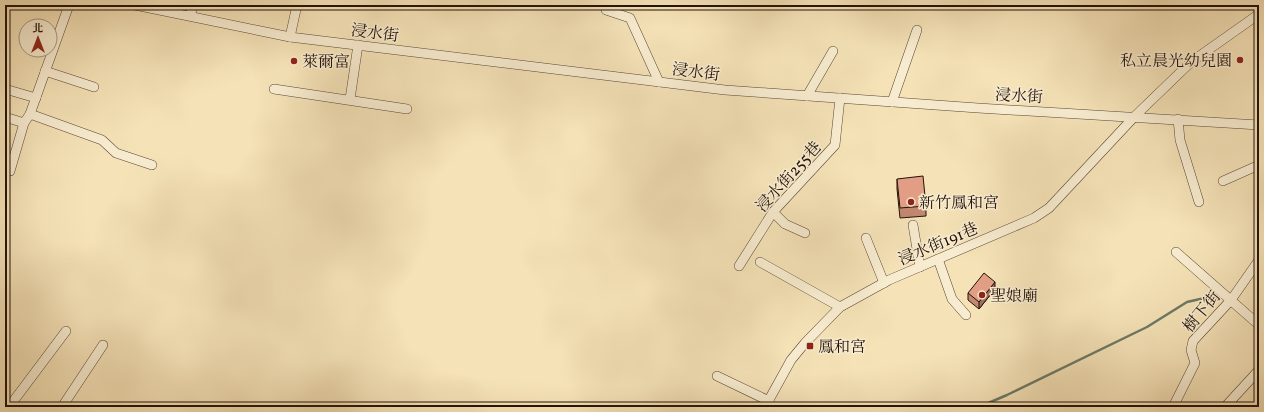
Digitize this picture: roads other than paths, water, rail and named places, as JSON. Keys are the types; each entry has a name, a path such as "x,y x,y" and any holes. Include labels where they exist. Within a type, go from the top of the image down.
{"street":[{"path":"5,171 10,171 24,123 30,114 70,5"},
{"name":"浸水街","path":"135,5 290,37 725,90 1259,125"},
{"path":"191,16 192,5"},
{"path":"290,37 297,5"},
{"path":"606,10 630,18 659,82"},
{"name":"浸水街191巷","path":"767,404 791,360 805,343 840,307 884,283 1034,218 1049,208 1135,116 1191,62 1259,14"},
{"path":"892,102 916,30"},
{"path":"350,99 358,45"},
{"path":"807,96 833,51"},
{"path":"45,71 94,87"},
{"path":"5,89 36,98"},
{"path":"274,89 350,99 407,109"},
{"name":"浸水街255巷","path":"739,266 773,212 835,145 840,98"},
{"path":"30,114 102,140 116,152 152,165"},
{"path":"5,117 24,123"},
{"path":"1178,119 1180,140 1199,202"},
{"path":"1224,181 1259,165"},
{"path":"773,212 785,224 805,234"},
{"path":"913,225 920,267"},
{"path":"866,238 884,283"},
{"path":"1176,252 1259,325"},
{"path":"938,259 952,299 966,315"},
{"name":"樹下街","path":"1173,407 1195,363 1191,350 1193,341 1231,300 1259,260"},
{"path":"760,262 840,307"},
{"path":"9,407 66,331"},
{"path":"62,407 103,345"},
{"path":"1225,407 1259,370"},
{"path":"718,376 767,404"}],"waterway":[{"path":"979,407 1007,395 1147,327 1187,302 1209,297"}],"place":[{"name":"私立晨光幼兒園","path":"1240,60"},
{"name":"萊爾富","path":"294,61"},
{"name":"新竹鳳和宮","path":"911,202"},
{"name":"聖娘廟","path":"982,295"},
{"name":"鳳和宮","path":"810,346"}]}
